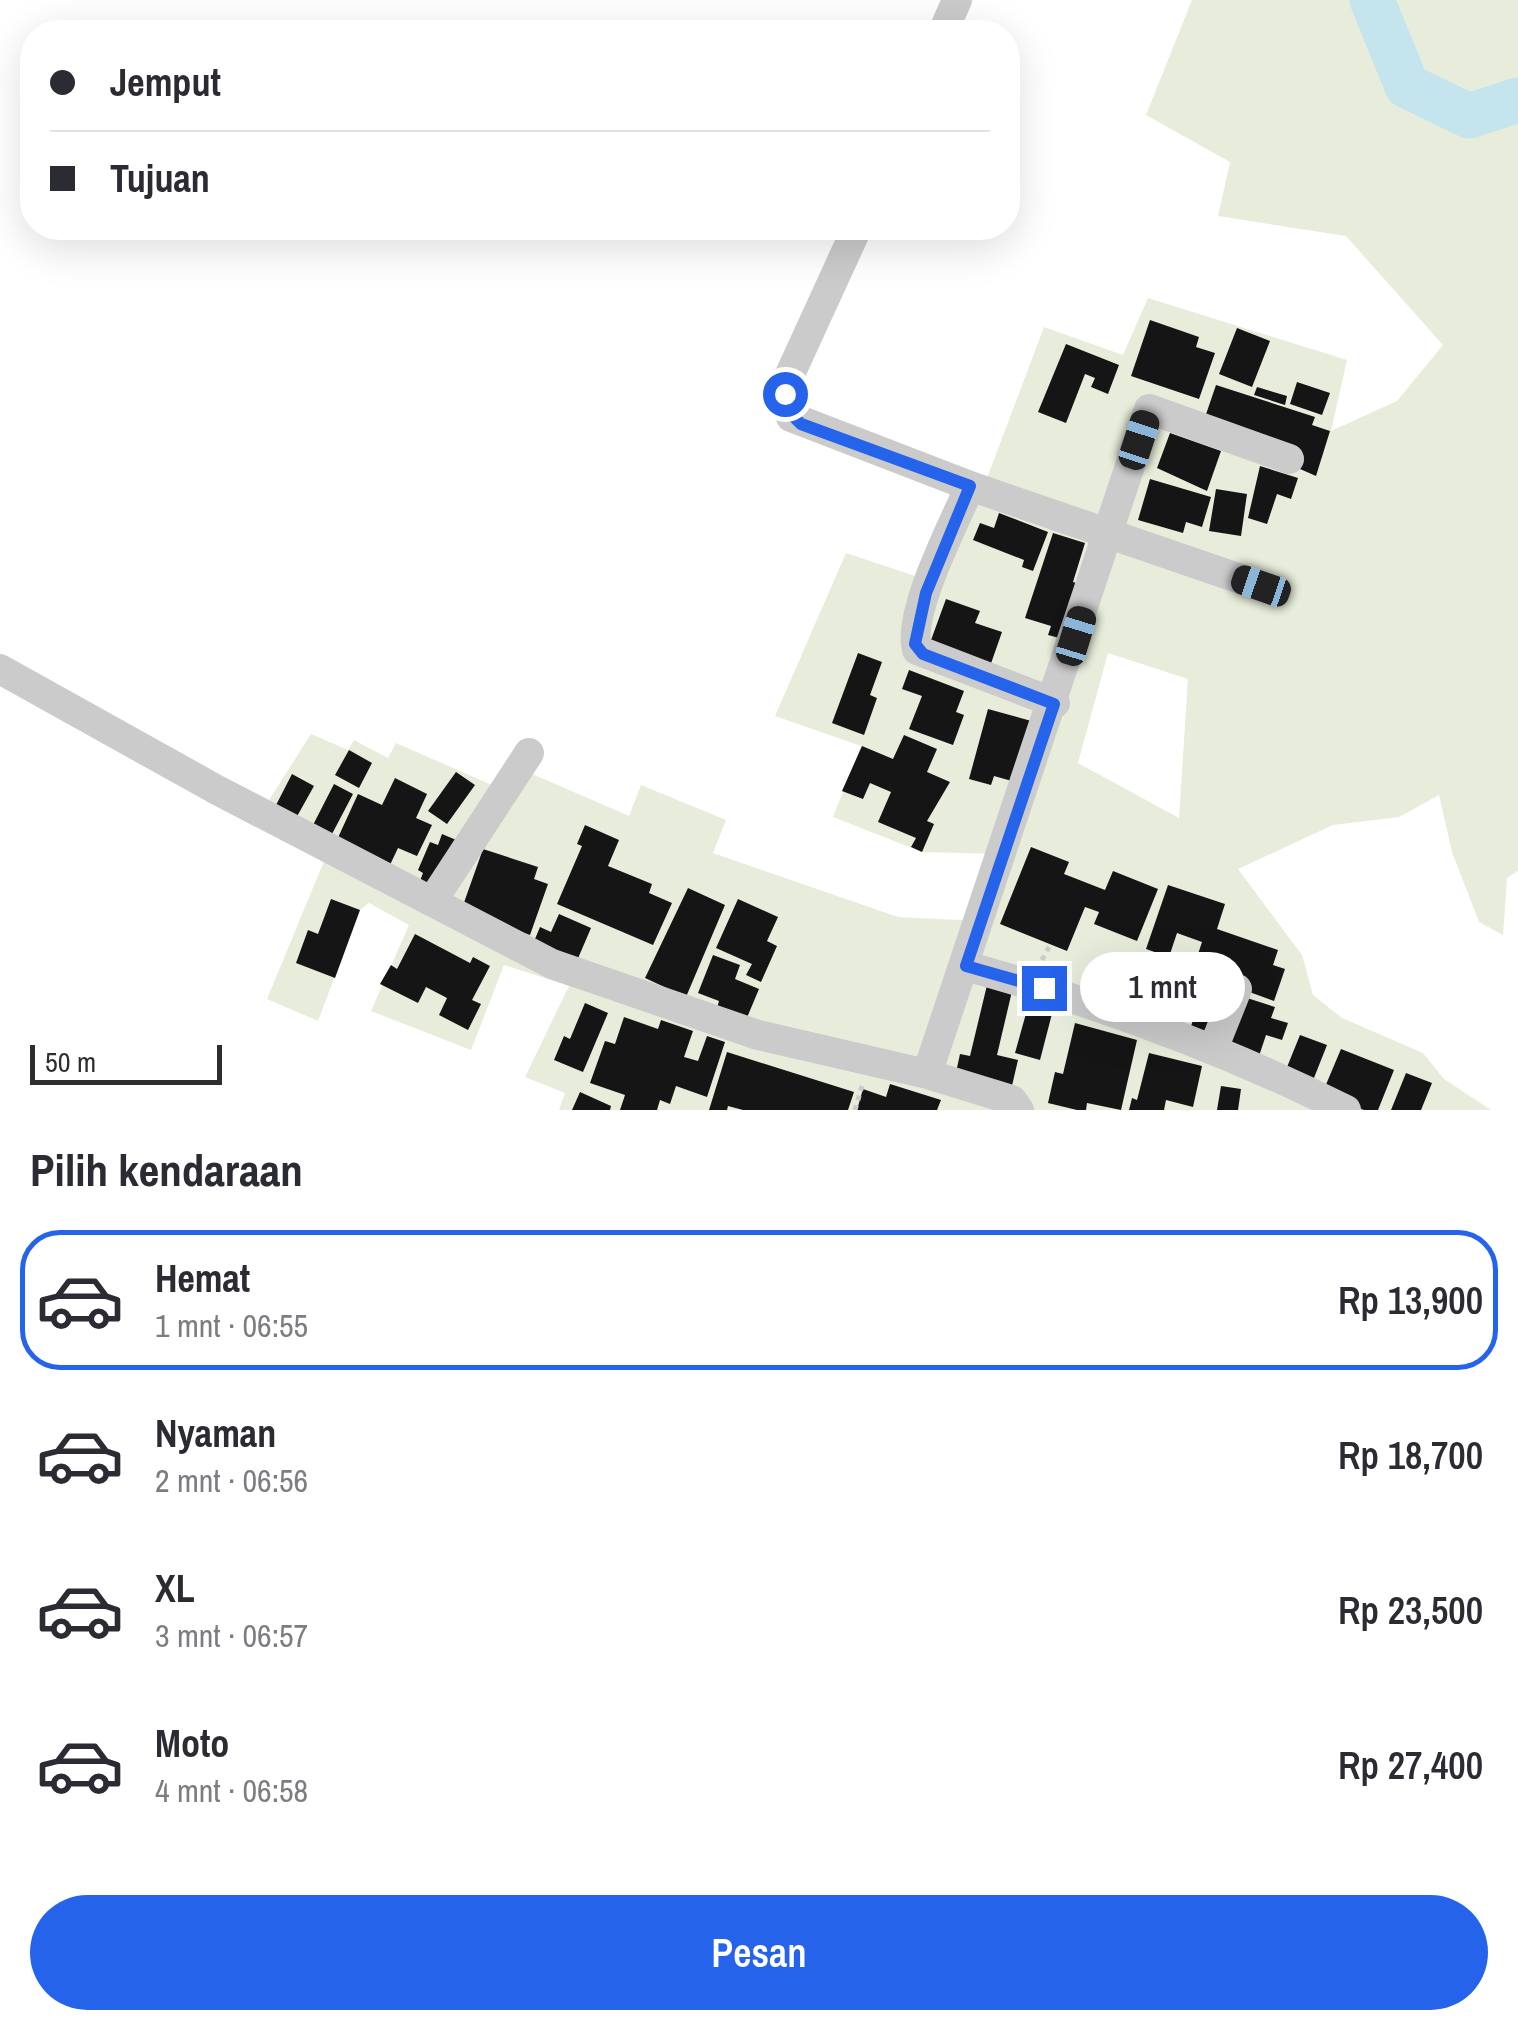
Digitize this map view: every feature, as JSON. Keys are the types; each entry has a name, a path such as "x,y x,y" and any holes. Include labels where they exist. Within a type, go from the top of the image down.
{"street":[{"path":"851,240 791,370 785,394 788,411 801,424 1261,586"},
{"path":"928,1074 1149,409 1289,458"},
{"path":"970,486 926,593 916,634 917,650 1054,704"},
{"path":"0,669 216,790 552,964 758,1035 928,1074 1012,1100 1018,1110"},
{"path":"433,900 529,753"},
{"path":"966,966 1135,1018 1212,1048 1346,1110"},
{"path":"1212,1048 1237,988"}],"green space":[{"path":"1192,0 1518,0 1518,871 1507,878 1503,935 1479,922 1452,852 1439,795 1399,817 1333,825 1238,869 1302,955 1313,995 1342,1018 1423,1053 1444,1079 1491,1110 559,1110 565,1093 525,1077 569,986 504,965 471,1050 371,1011 409,925 369,903 360,910 318,1021 267,999 329,849 264,808 311,734 348,750 354,740 388,758 396,743 501,789 514,766 629,816 641,785 726,820 713,853 898,917 980,921 1001,854 922,852 833,817 861,746 775,716 846,553 915,576 981,494 1044,327 1123,355 1148,298 1347,360 1331,431 1397,401 1443,345 1346,236 1218,216 1230,162 1146,115","holes":["1108,653 1188,679 1179,818 1078,763"]}],"building":[{"path":"1150,320 1199,337 1196,347 1215,353 1199,399 1131,376"},
{"path":"1237,328 1270,341 1252,387 1219,374"},
{"path":"1066,344 1119,365 1108,394 1091,387 1095,378 1085,374 1066,423 1038,412"},
{"path":"1297,382 1330,393 1322,415 1290,404"},
{"path":"1216,385 1315,417 1312,425 1330,431 1316,476 1202,426"},
{"path":"1257,387 1287,396 1285,405 1254,395"},
{"path":"1170,433 1221,451 1207,491 1157,468"},
{"path":"1260,466 1298,478 1291,499 1277,494 1267,524 1248,518"},
{"path":"1150,479 1211,497 1202,527 1186,522 1183,533 1138,520"},
{"path":"1216,489 1247,494 1241,536 1209,531"},
{"path":"999,513 1048,532 1033,571 1022,567 1024,560 973,540 980,523 994,528"},
{"path":"1053,533 1085,543 1073,582 1085,586 1067,640 1048,635 1051,626 1025,618"},
{"path":"946,599 980,611 975,623 1002,632 988,672 927,651"},
{"path":"858,653 882,662 870,695 877,698 864,735 832,723"},
{"path":"909,670 964,691 956,712 964,715 953,745 909,729 922,696 902,689"},
{"path":"988,709 1035,722 1019,783 994,776 991,785 969,779"},
{"path":"904,735 937,749 927,772 950,782 927,821 934,824 922,852 911,847 916,838 878,822 891,792 870,783 863,799 842,791 862,746 893,759"},
{"path":"349,750 372,763 359,788 335,775"},
{"path":"456,772 475,785 447,824 428,811"},
{"path":"292,774 314,786 295,820 274,809"},
{"path":"395,778 427,794 416,818 432,825 417,856 398,848 389,867 336,842 358,794 382,805"},
{"path":"334,784 353,794 332,834 313,825"},
{"path":"585,825 619,840 608,866 652,884 649,893 672,903 653,945 557,904 582,846 577,844"},
{"path":"442,834 468,845 431,896 416,891 423,873 418,870 430,842 438,845"},
{"path":"1031,847 1069,862 1064,874 1105,890 1113,871 1158,889 1137,941 1094,924 1099,912 1085,907 1067,951 1000,924"},
{"path":"483,849 538,867 534,879 548,884 530,935 461,911"},
{"path":"1168,885 1225,904 1217,929 1278,950 1273,965 1285,969 1274,1001 1233,986 1215,1037 1190,1029 1207,980 1191,975 1202,942 1177,933 1169,957 1146,949"},
{"path":"688,888 725,905 686,997 645,978"},
{"path":"331,899 360,910 335,978 296,963 308,930 318,934"},
{"path":"738,899 778,917 767,941 777,946 761,982 746,975 752,964 716,948"},
{"path":"559,914 591,928 576,963 535,939 540,927 551,932"},
{"path":"415,934 470,963 473,957 490,966 472,1000 481,1004 468,1030 439,1015 447,998 426,987 418,1003 380,984 391,965 397,969"},
{"path":"713,955 740,965 735,979 759,989 746,1020 717,1008 719,1001 698,993"},
{"path":"1148,958 1166,965 1162,975 1155,973 1143,1009 1124,1002 1127,990 1120,988 1130,961 1146,967"},
{"path":"1168,975 1194,984 1179,1023 1153,1013"},
{"path":"988,981 1013,987 997,1055 1018,1060 1011,1090 955,1077 960,1054 970,1056"},
{"path":"1244,997 1275,1007 1271,1018 1288,1023 1282,1040 1266,1035 1257,1062 1225,1052"},
{"path":"1030,999 1054,1006 1040,1060 1015,1053"},
{"path":"585,1003 608,1013 583,1072 554,1060 564,1036 570,1039"},
{"path":"624,1017 658,1029 661,1020 693,1031 684,1057 698,1061 707,1036 725,1042 707,1097 676,1086 670,1104 660,1100 657,1110 620,1110 625,1095 590,1083 605,1041 615,1044"},
{"path":"1075,1023 1137,1040 1121,1110 1087,1103 1086,1110 1077,1110 1048,1103 1055,1072 1063,1074"},
{"path":"1300,1035 1327,1045 1310,1088 1283,1077"},
{"path":"1341,1049 1394,1070 1378,1110 1364,1110 1322,1094"},
{"path":"727,1052 854,1092 848,1110 743,1110 728,1106 727,1110 709,1110"},
{"path":"1149,1053 1202,1066 1193,1107 1166,1100 1164,1110 1129,1110 1132,1098 1137,1100"},
{"path":"1406,1073 1432,1083 1421,1110 1391,1110"},
{"path":"890,1084 941,1100 937,1110 857,1110 863,1089 886,1097"},
{"path":"1221,1086 1241,1089 1238,1110 1217,1110"},
{"path":"580,1092 611,1106 610,1110 572,1110"}],"waterway":[{"path":"1372,0 1407,86 1469,116 1518,100"}],"route":[{"path":"785,394 788,411 801,424 970,486 926,593 915,644 923,654 1054,704 966,966 1044,988"}]}
